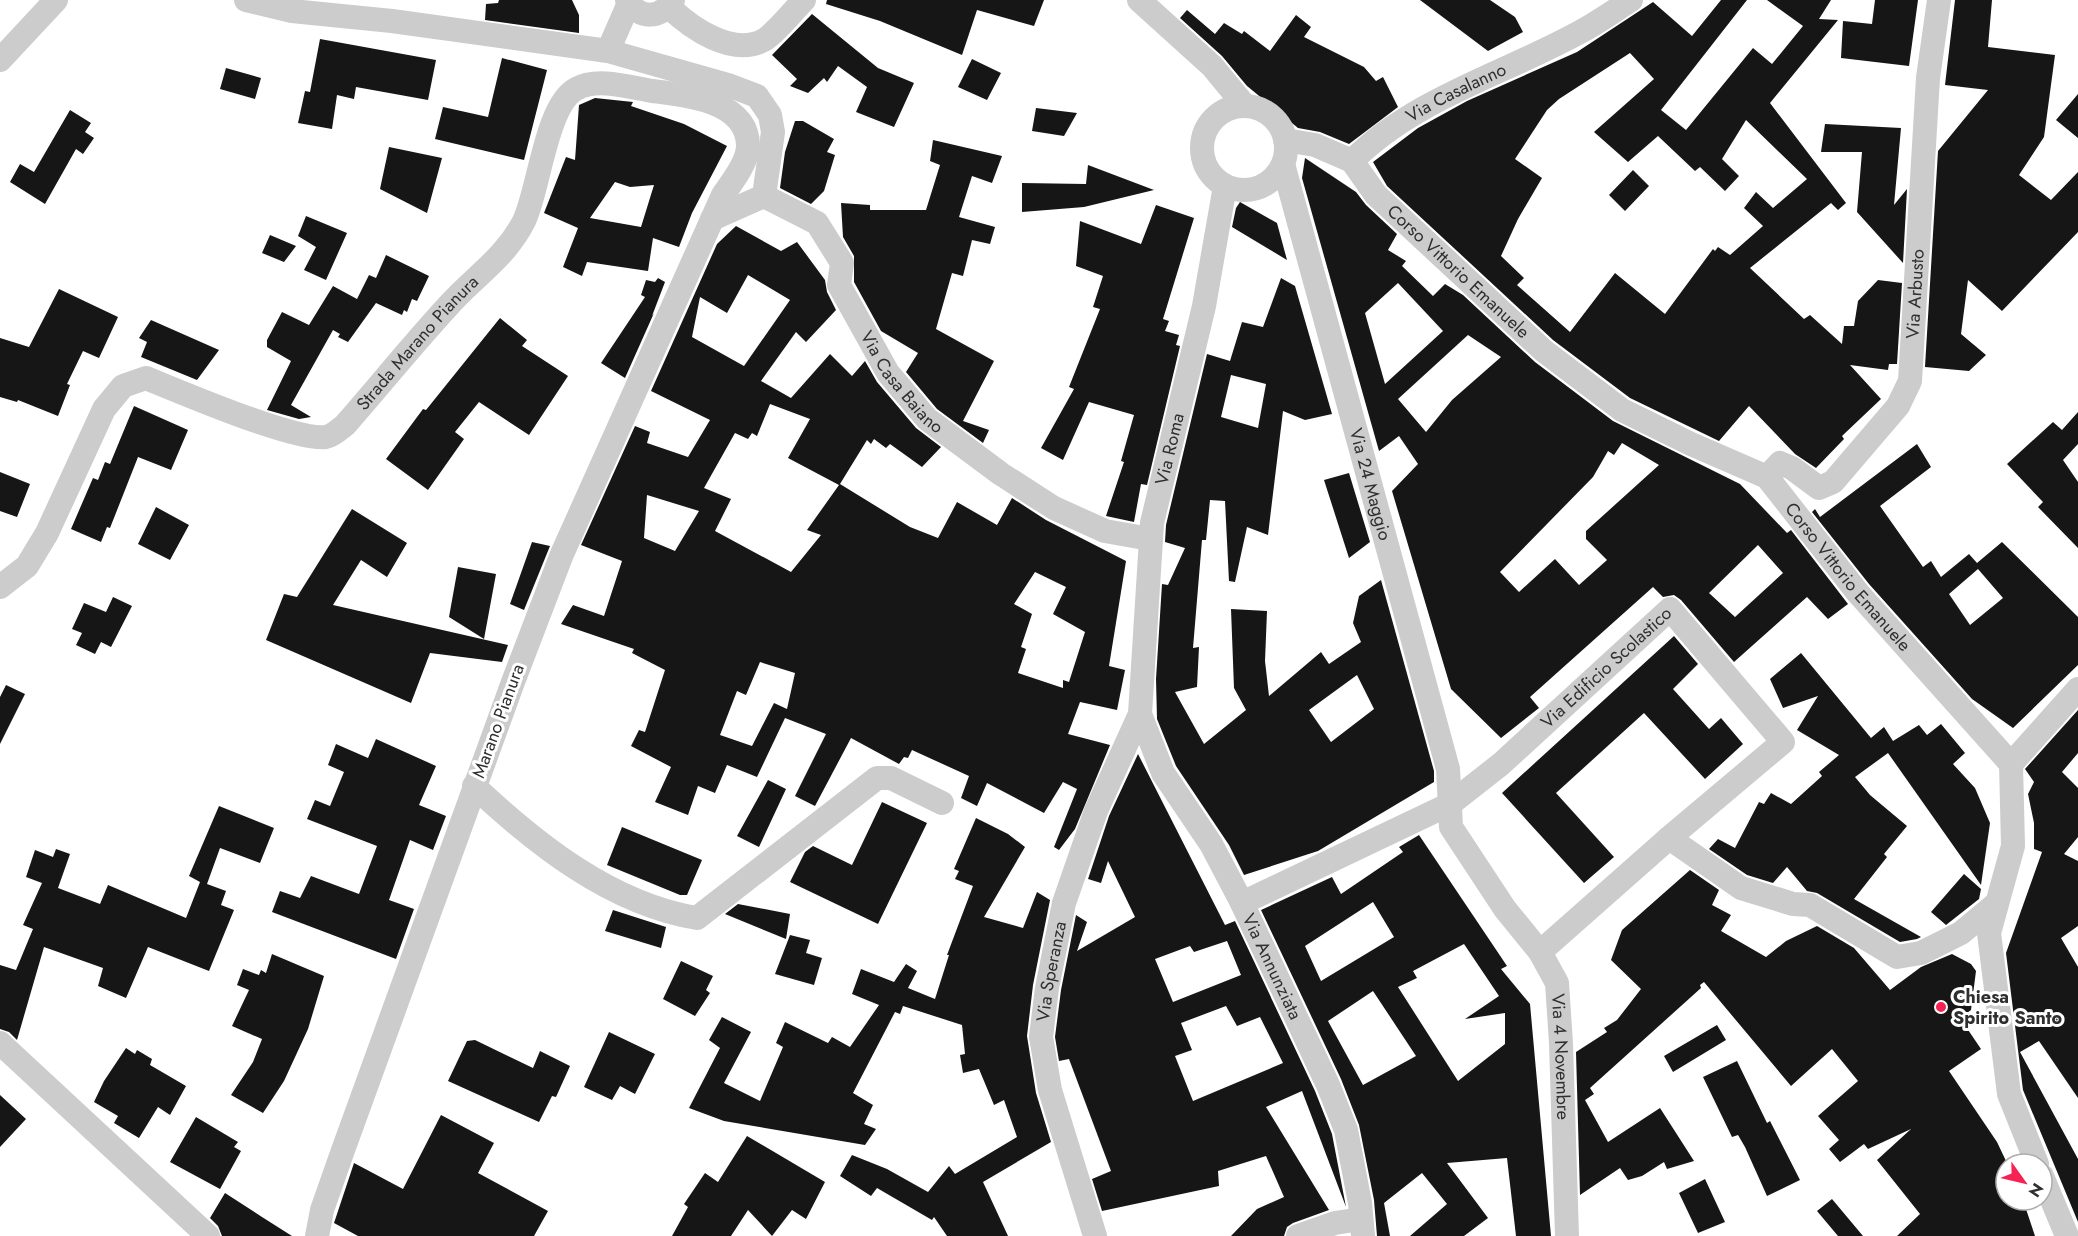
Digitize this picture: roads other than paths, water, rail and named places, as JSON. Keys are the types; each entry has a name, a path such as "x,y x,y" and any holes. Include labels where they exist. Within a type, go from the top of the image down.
{"street":[{"path":"0,60 56,0"},
{"path":"246,0 292,11 392,21 608,51 728,85 757,96 770,115 773,132 764,196 712,219"},
{"path":"608,51 628,1 639,13 647,15 656,14 671,3 701,33 719,41 741,44 764,40 804,0"},
{"path":"1139,0 1212,66 1245,106"},
{"name":"Via Casalanno","path":"1352,161 1376,138 1445,96 1580,32 1631,0"},
{"name":"Via Arbusto","path":"1767,477 1780,463 1792,468 1819,489 1833,482 1898,406 1910,381 1928,78 1939,0"},
{"name":"Strada Marano Pianura","path":"0,587 27,566 47,533 104,409 123,386 147,378 191,397 304,436 328,437 345,425 451,303 494,264 516,236 532,196 539,161 550,137 558,105 576,89 603,83 687,96 726,108 742,126 748,147 737,174 723,195 712,219"},
{"path":"1245,106 1259,109 1272,116 1280,127 1284,152 1276,176 1265,185 1252,190 1238,190 1225,186 1206,166 1203,138 1209,125 1219,115 1232,108 1245,106"},
{"path":"1284,152 1315,146 1352,161"},
{"name":"Via 24 Maggio","path":"1284,152 1448,769 1450,804"},
{"name":"Corso Vittorio Emanuele","path":"1352,161 1376,195 1563,367 1622,410 1690,444 1767,477 1858,593 2010,764"},
{"name":"Via Roma","path":"1140,714 1150,539 1204,306 1225,186"},
{"name":"Via Casa Baiano","path":"764,196 817,223 842,263 839,285 888,373 927,419 1000,474 1054,508 1105,531 1150,539"},
{"name":"Marano Pianura","path":"317,1236 322,1210 342,1153 409,974 474,786 562,554 712,219"},
{"name":"Via Edificio Scolastico","path":"1242,903 1450,804 1501,764 1670,609 1783,742 1669,838 1540,952"},
{"path":"2032,1152 2009,1094 1989,933 2013,846 2010,764 2078,689"},
{"name":"Via Annunziata","path":"1140,714 1163,773 1211,844 1242,903 1328,1085 1346,1130 1362,1227"},
{"name":"Via Speranza","path":"1095,1236 1050,1090 1041,1037 1047,988 1065,903 1096,811 1140,714"},
{"path":"474,786 505,816 572,865 621,894 697,918 877,778 891,778 942,803"},
{"name":"Via 4 Novembre","path":"1450,804 1452,827 1505,909 1540,952 1557,983 1561,1043 1566,1236"},
{"path":"1669,838 1741,888 1793,903 1810,905 1897,957 1921,953 1961,933 1997,903"},
{"path":"0,1043 208,1236"},
{"path":"2054,1205 2067,1236"},
{"path":"1298,1236 1335,1222 1362,1227"}],"place":[{"name":"Chiesa Spirito Santo","path":"1941,1007"}]}
